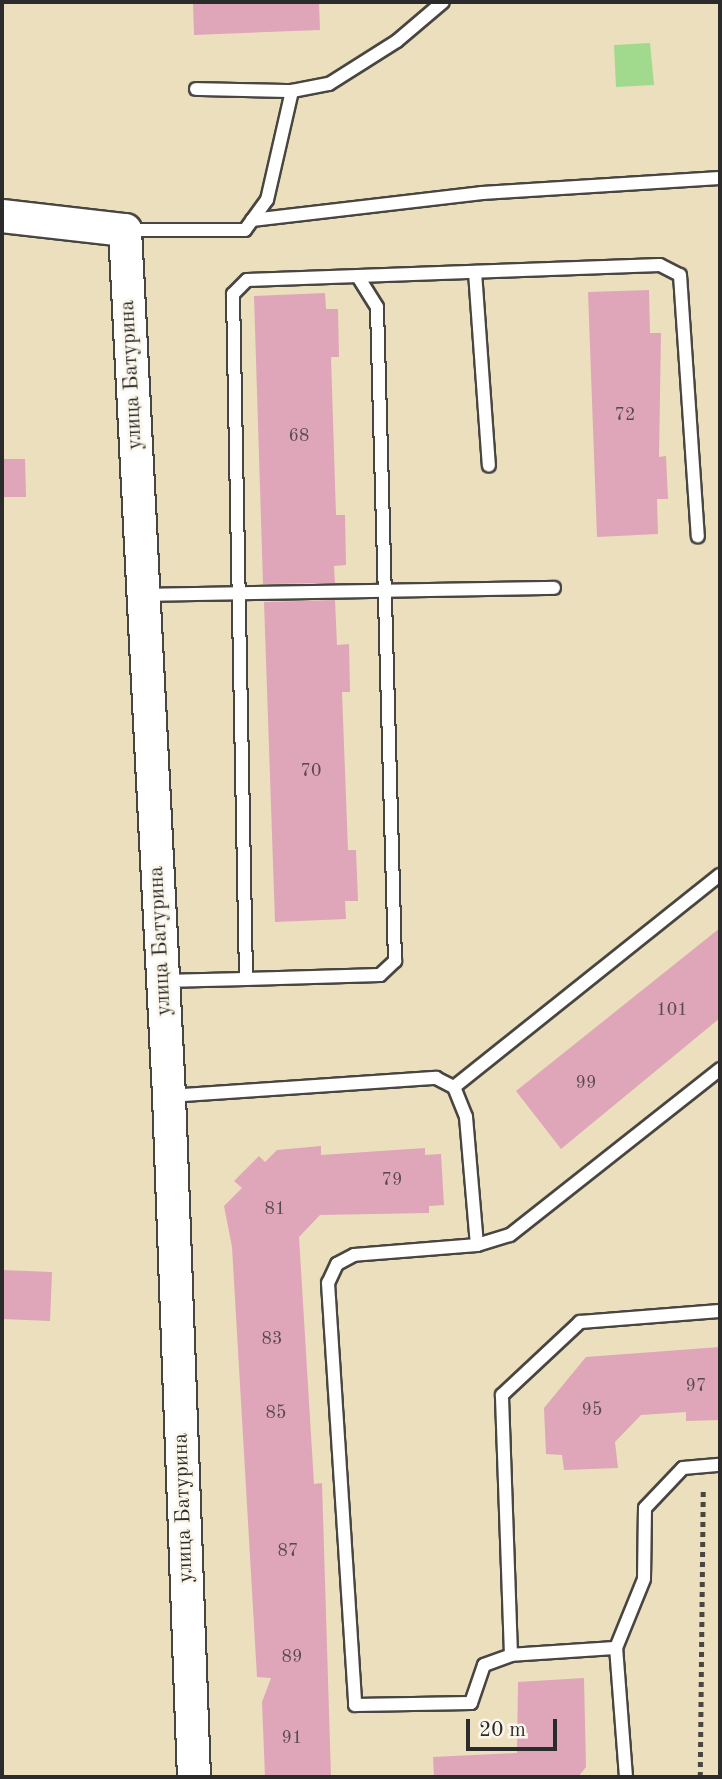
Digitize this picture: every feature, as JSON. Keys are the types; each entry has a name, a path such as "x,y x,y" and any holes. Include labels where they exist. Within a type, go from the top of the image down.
{"street":[{"path":"2,215 125,230"},
{"name":"улица Батурина","path":"125,230 169,1096 194,1777"}],"lane":[{"path":"196,89 292,90 329,84 397,41 443,2"},
{"path":"125,230 245,230 267,200 292,90"},
{"path":"252,220 482,193 720,178"},
{"path":"246,979 233,294 247,280 660,265 680,275 698,536"},
{"path":"475,272 489,465"},
{"path":"163,981 380,975 395,961 377,307 358,276"},
{"path":"144,595 385,594 554,588"},
{"path":"454,1087 720,875"},
{"path":"616,1648 511,1655 484,1665 471,1703 355,1705 328,1283 337,1265 354,1255 477,1245 510,1235 720,1069"},
{"path":"169,1096 436,1078 454,1087 466,1118 477,1245"},
{"path":"511,1655 502,1395 580,1322 720,1311"},
{"path":"626,1777 616,1648 644,1579 645,1508 683,1468 720,1465"}],"path":[{"path":"700,1777 704,1483 712,1482"}],"green space":[{"path":"650,43 654,85 616,87 614,45"}],"building":[{"path":"193,2 319,2 320,30 194,35"},
{"path":"649,290 650,333 661,333 659,457 666,456 668,499 657,499 658,534 597,537 588,292"},
{"path":"325,293 326,309 338,309 339,357 331,357 336,515 345,515 346,565 334,566 335,583 263,584 254,296"},
{"path":"2,459 25,459 26,497 2,497"},
{"path":"335,600 337,645 349,644 350,692 342,692 348,850 356,850 358,901 345,901 346,919 275,922 264,602"},
{"path":"720,928 720,1018 561,1149 516,1091"},
{"path":"321,1146 321,1155 425,1148 425,1155 441,1154 444,1205 429,1206 429,1213 320,1215 299,1237 314,1484 322,1483 331,1777 265,1777 262,1702 271,1678 257,1677 232,1247 224,1206 242,1188 234,1181 259,1156 265,1162 277,1150"},
{"path":"2,1270 52,1272 50,1321 2,1319"},
{"path":"720,1347 720,1420 686,1421 686,1412 641,1415 615,1442 618,1468 564,1470 562,1455 546,1454 544,1408 586,1357"},
{"path":"584,1678 586,1767 578,1777 434,1777 433,1757 517,1753 518,1682"}]}
